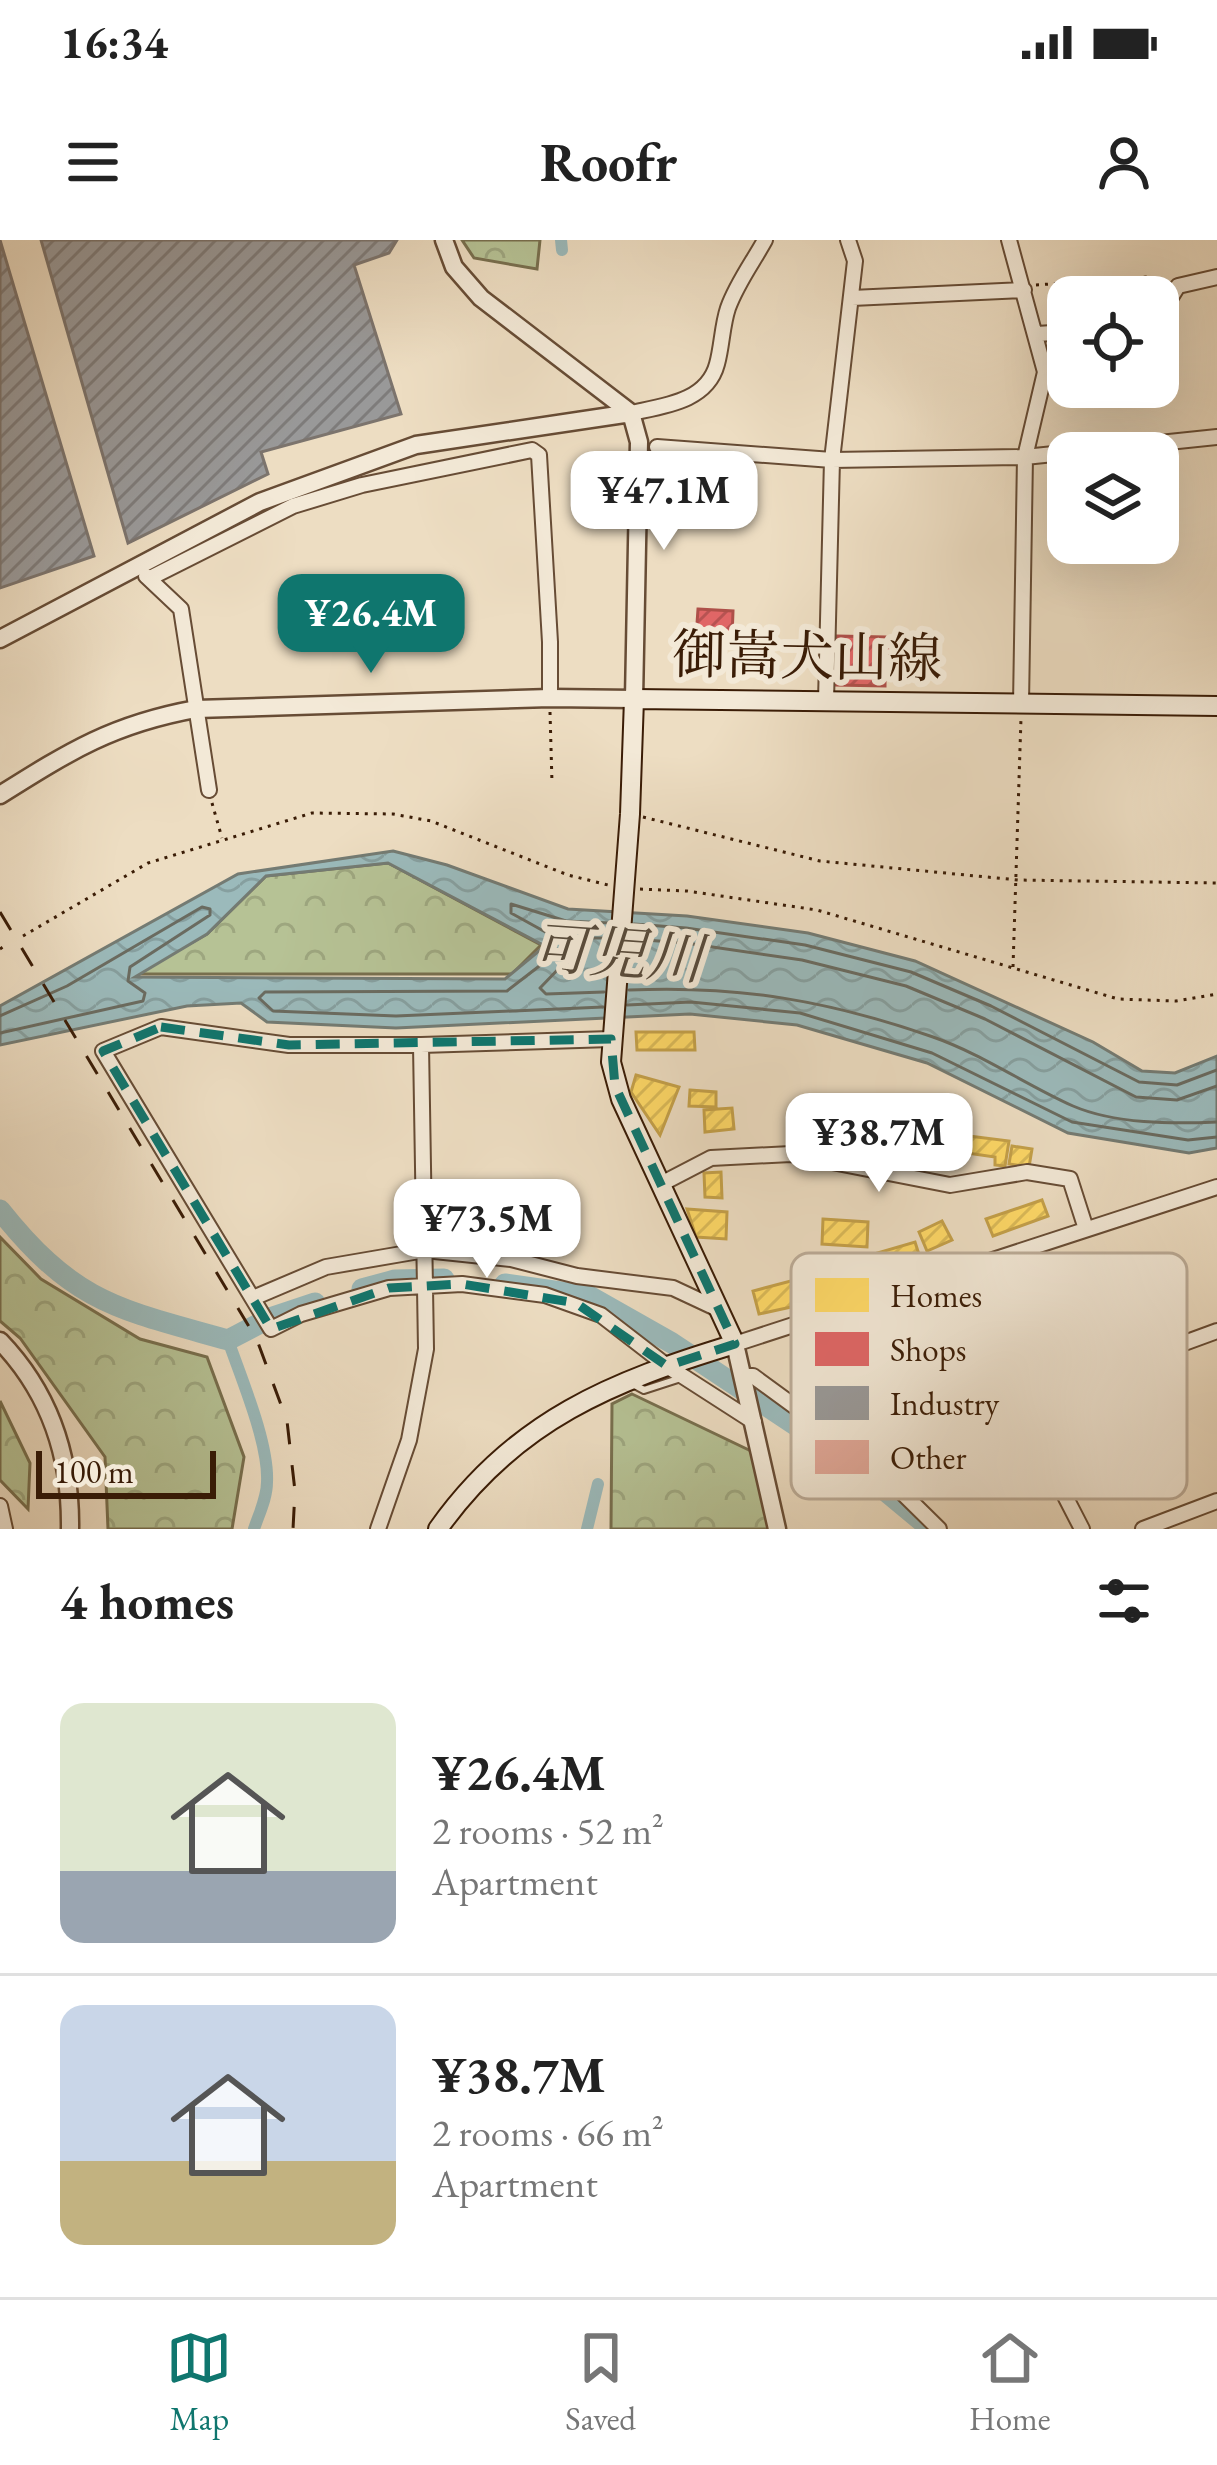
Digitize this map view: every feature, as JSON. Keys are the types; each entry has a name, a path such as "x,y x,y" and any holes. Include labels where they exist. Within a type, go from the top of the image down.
{"main road":[{"name":"御嵩犬山線","path":"735,1344 615,1086 611,1035 630,814 634,699 1217,706"},
{"path":"438,1529 479,1481 568,1407 626,1379 675,1371 735,1344"}],"street":[{"path":"0,795 97,736 155,716 196,709 634,699 639,442 631,413 481,298 454,267 444,240"},
{"path":"0,639 260,502 416,445 631,413 693,396 709,384 717,368 728,309 765,240"},
{"path":"826,700 832,460 855,261 848,240"},
{"path":"1009,240 1037,334 1045,384 1025,457 1021,704"},
{"path":"1179,286 1217,277"},
{"path":"852,298 1023,288"},
{"path":"1037,334 1047,333"},
{"path":"657,447 832,460 1025,457 1217,436"},
{"path":"150,578 293,506 362,485 532,450 539,455 550,698"},
{"path":"130,573 150,578 181,610 208,790"},
{"path":"611,1035 421,1046 289,1045 161,1027 103,1052 271,1329 302,1314 389,1288 496,1287 576,1303 601,1315 754,1422"},
{"path":"378,1529 409,1440 426,1348 421,1046"},
{"path":"661,1184 691,1167 728,1155 791,1154 950,1185 1027,1172 1070,1179 1086,1229"},
{"path":"1012,1253 1217,1186"},
{"path":"254,1298 326,1267 425,1253 511,1259 577,1276 673,1288 720,1310"},
{"path":"777,1529 735,1344 791,1326"},
{"path":"1187,1342 1217,1331"},
{"path":"0,1341 46,1402 61,1440 70,1529"},
{"path":"743,1376 753,1376 791,1404"},
{"path":"909,1499 939,1529"},
{"path":"1067,1499 1082,1529"},
{"path":"1143,1529 1173,1524 1217,1501"}],"path":[{"path":"1023,288 1047,286"},
{"path":"550,698 552,783"},
{"path":"1013,968 1021,704"},
{"path":"208,790 222,838"},
{"path":"23,936 148,863 222,838 312,814 393,814 430,820 568,875 622,888 687,891 817,910 1118,999 1176,1001 1217,994"},
{"path":"630,814 820,860 1018,880 1217,883"}],"highlighted area":[{"path":"161,1027 289,1045 611,1039 615,1086 735,1344 667,1366 576,1303 462,1284 389,1288 271,1329 103,1051"}],"green space":[{"path":"462,240 540,240 537,269 474,258"},
{"path":"388,863 541,945 512,974 136,974 207,934 266,876"},
{"path":"0,1237 41,1279 140,1339 207,1357 244,1457 232,1529 108,1529 105,1457 20,1338 0,1321"},
{"path":"632,1394 753,1452 769,1529 611,1529 612,1404"},
{"path":"0,1401 30,1463 28,1509 0,1480"}],"water":[{"name":"可児川","path":"393,851 447,865 568,909 687,916 808,933 915,961 1093,1042 1142,1071 1175,1073 1217,1056 1217,1148 1189,1153 1068,1133 927,1063 797,1025 690,1014 396,1028 267,1022 241,1003 187,1006 0,1045 0,1006 238,874","holes":["388,863 545,946 505,979 135,977 207,934 266,876"]}],"building: Homes":[{"path":"636,1032 694,1032 695,1050 637,1050"},
{"path":"636,1075 679,1087 660,1135 631,1092"},
{"path":"690,1090 716,1092 716,1107 689,1106"},
{"path":"732,1108 734,1129 705,1132 704,1110"},
{"path":"871,1129 900,1133 896,1160 866,1154"},
{"path":"961,1135 1009,1141 1005,1166 995,1165 995,1157 960,1152"},
{"path":"904,1138 920,1141 914,1167 900,1164"},
{"path":"1012,1146 1032,1149 1029,1167 1009,1164"},
{"path":"721,1172 722,1198 705,1197 704,1173"},
{"path":"1042,1200 1048,1216 993,1236 986,1219"},
{"path":"687,1209 727,1212 726,1239 696,1237"},
{"path":"823,1219 868,1222 867,1247 822,1244"},
{"path":"942,1221 952,1240 927,1251 919,1232"},
{"path":"915,1242 919,1253 877,1253"},
{"path":"791,1281 791,1307 759,1314 753,1291"}],"building: Shops":[{"path":"698,609 733,611 732,638 696,638"},
{"path":"836,636 885,637 885,643 895,643 896,654 885,654 885,669 895,669 895,678 885,678 885,686 835,685"}],"building: Industry":[{"path":"0,240 94,556 0,588"},
{"path":"41,240 397,240 389,253 354,265 401,414 261,452 268,474 128,543"}],"waterway":[{"path":"561,240 562,250"},
{"path":"0,1210 52,1266 76,1284 157,1320 228,1340 270,1318 315,1303"},
{"path":"362,1289 395,1280 444,1279"},
{"path":"505,1284 589,1296 672,1343 791,1422"},
{"path":"228,1340 264,1449 266,1494 254,1529"},
{"path":"587,1529 598,1484"},
{"path":"895,1499 924,1523"}],"railway":[{"path":"0,912 257,1340 287,1421 295,1491 293,1529"}]}
